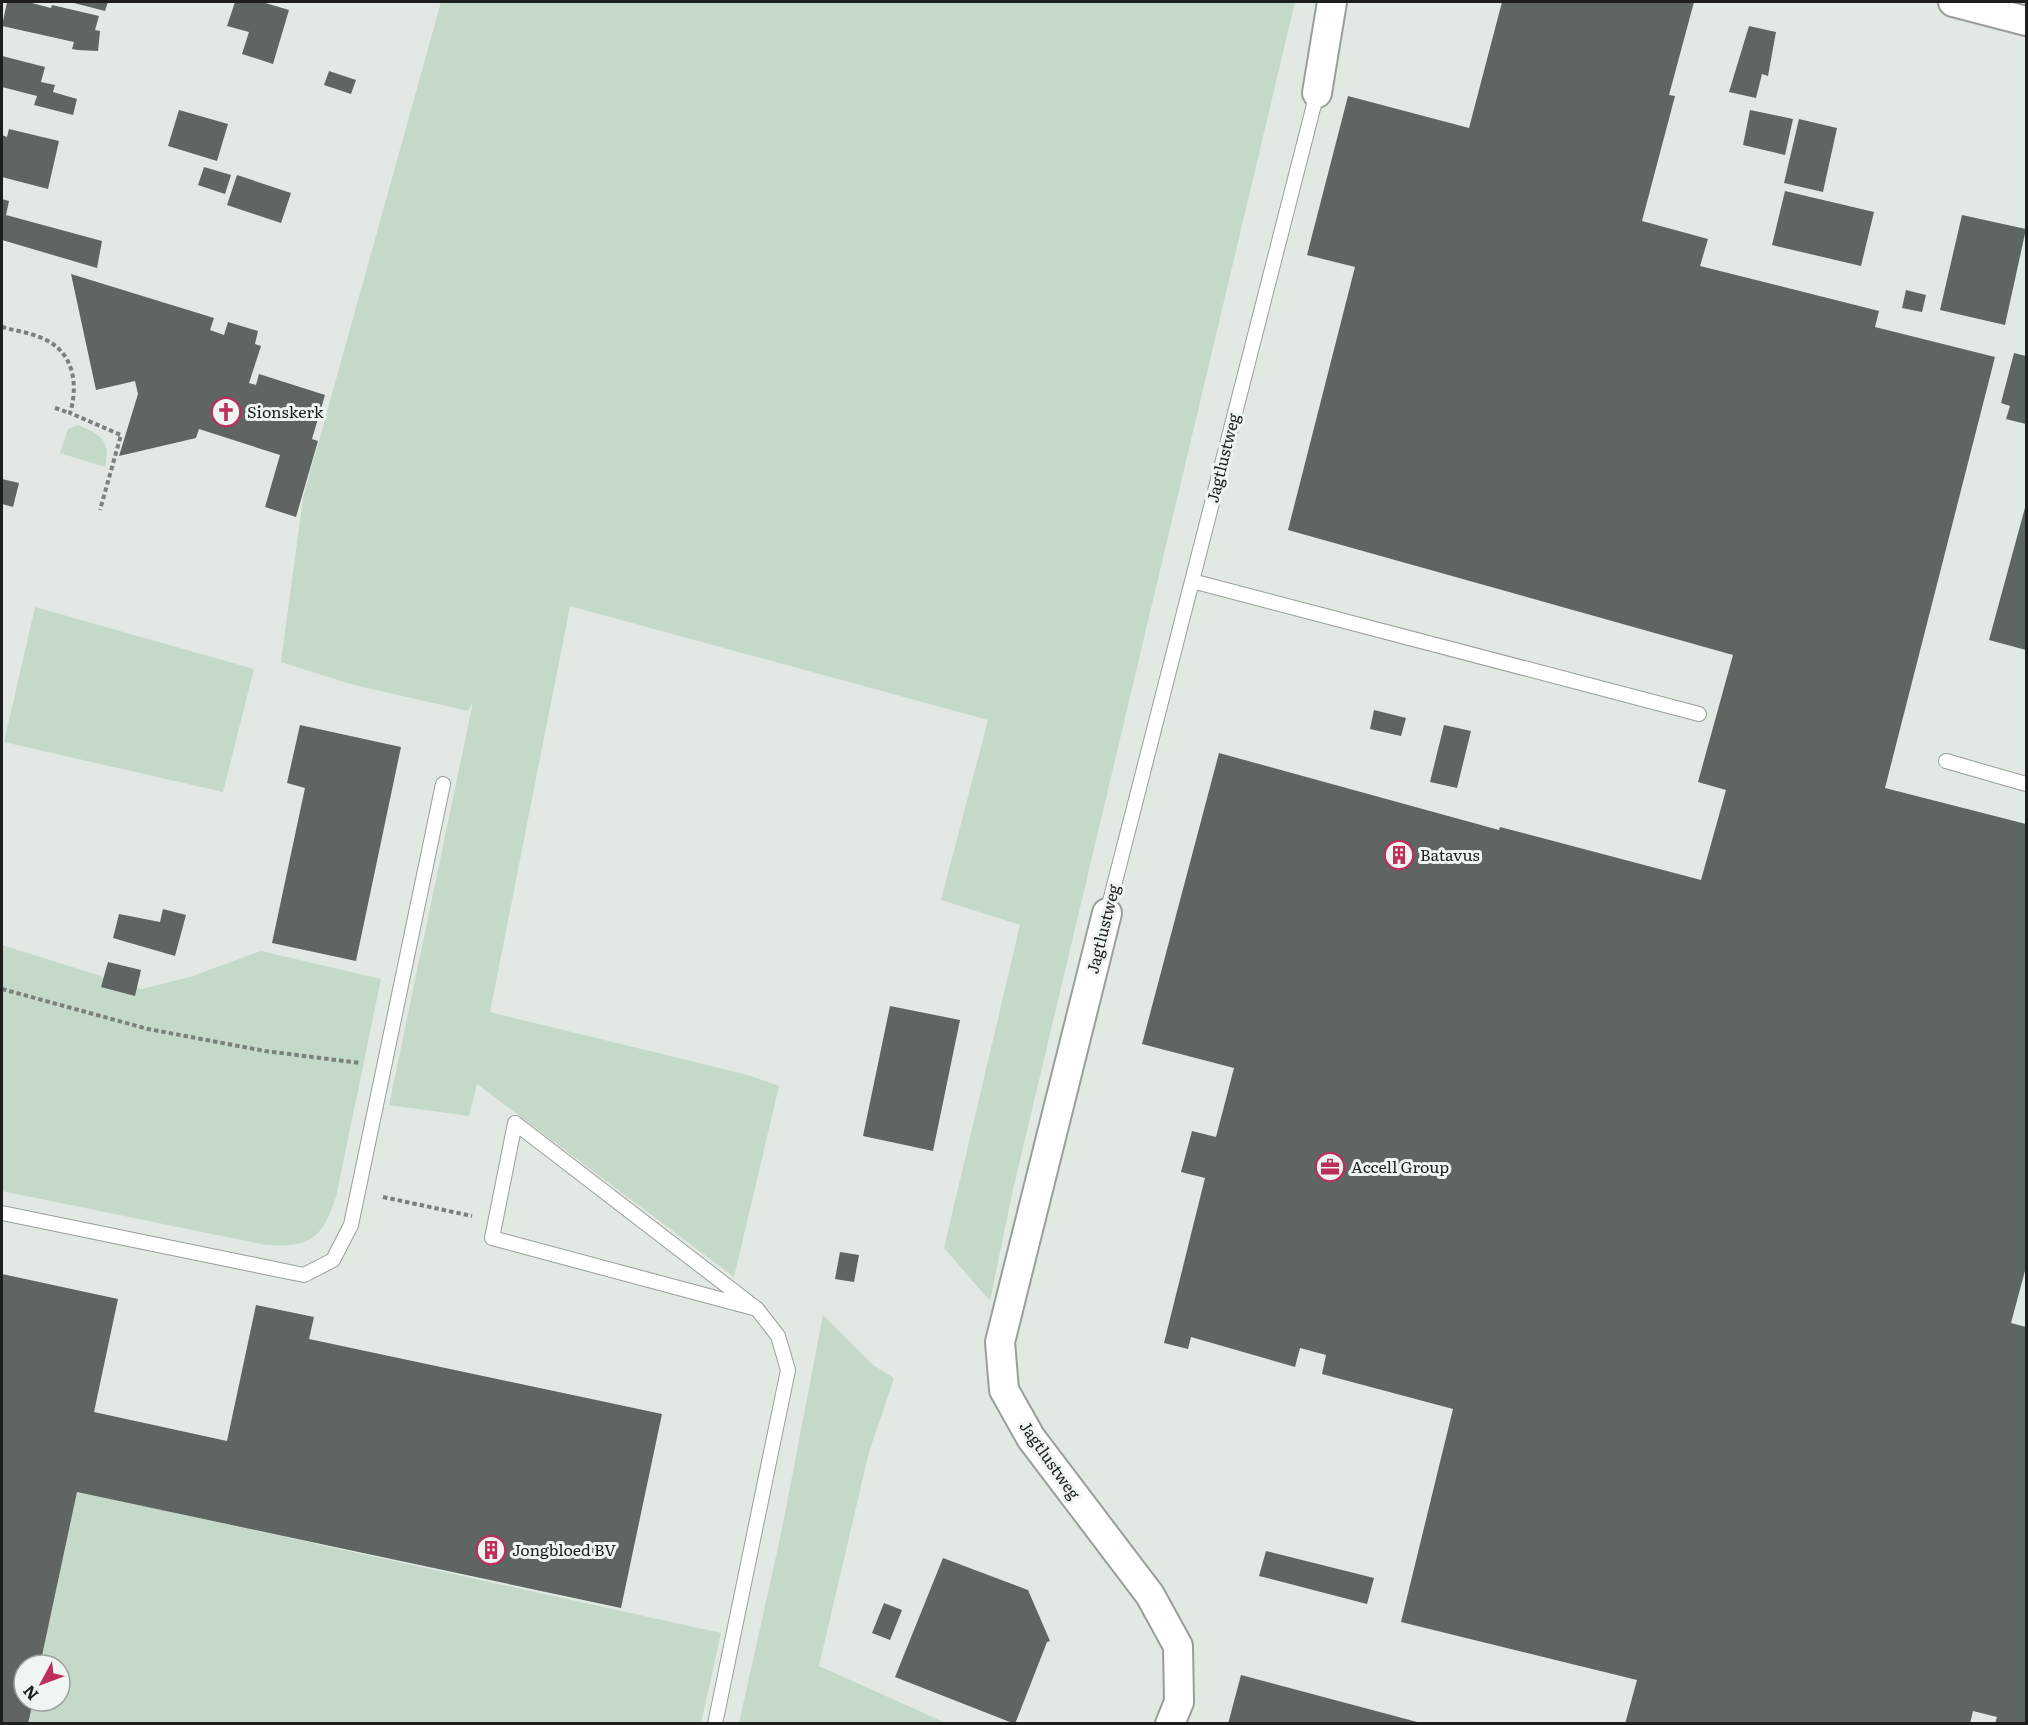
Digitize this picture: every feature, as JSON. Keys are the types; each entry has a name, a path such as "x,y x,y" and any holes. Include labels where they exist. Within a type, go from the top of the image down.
{"street":[{"path":"1317,93 1332,2"},
{"path":"1953,2 2026,21"},
{"name":"Jagtlustweg","path":"1107,913 1000,1342 1005,1390 1031,1438 1150,1595 1178,1646 1179,1702 1170,1724"}],"lane":[{"name":"Jagtlustweg","path":"1107,913 1317,93"},
{"path":"1192,581 1699,714"},
{"path":"1946,761 2026,784"},
{"path":"2,1213 304,1275 333,1260 351,1225 443,784"},
{"path":"715,1724 788,1370 778,1336 757,1309 515,1124 492,1238 757,1309"}],"path":[{"path":"2,327 48,340 62,354 72,370 76,387 70,413"},
{"path":"54,408 121,435 100,510"},
{"path":"2,989 148,1029 265,1052 341,1059 384,1067"},
{"path":"358,1192 496,1220"}],"green space":[{"path":"441,2 1295,2 1012,1194 990,1301 944,1248 1020,925 941,900 988,720 570,606 490,1012 748,1075 779,1086 734,1277 477,1084 469,1116 389,1105 473,702 468,711 350,684 281,662 303,498"},
{"path":"78,425 93,432 105,444 107,458 105,467 60,453 68,429"},
{"path":"35,607 254,669 223,792 4,742"},
{"path":"2,945 142,989 190,977 261,951 381,979 336,1197 320,1231 313,1238 294,1245 266,1245 2,1191"},
{"path":"823,1315 873,1365 894,1378 869,1452 819,1666 946,1723 739,1723 782,1529"},
{"path":"76,1491 721,1633 701,1723 25,1724 27,1713 72,1713 72,1653 41,1653"}],"building":[{"path":"7,2 28,2 51,8 52,5 99,16 95,30 100,31 98,51 72,49 74,42 2,26"},
{"path":"70,2 108,2 105,11"},
{"path":"235,2 262,2 289,10 273,64 242,54 249,32 227,26"},
{"name":"Batavus","path":"1502,2 1694,2 1669,95 1675,96 1642,221 1708,239 1700,266 1879,311 1875,327 1995,357 1885,788 2026,824 2026,1267 2011,1323 2026,1327 2026,1724 1995,1724 1997,1717 1973,1711 1970,1724 1625,1724 1637,1680 1401,1622 1453,1409 1322,1374 1326,1355 1300,1348 1295,1367 1191,1337 1188,1349 1164,1343 1205,1178 1181,1172 1192,1131 1216,1137 1234,1068 1142,1044 1219,753 1499,830 1500,827 1701,880 1726,790 1698,782 1733,655 1288,530 1355,267 1307,255 1348,96 1469,128"},
{"path":"1749,26 1776,32 1768,76 1762,74 1756,98 1729,92"},
{"path":"2,56 45,67 41,82 55,85 53,92 77,99 73,115 34,105 37,96 2,87"},
{"path":"329,71 356,80 351,94 324,85"},
{"path":"179,110 228,124 217,161 168,146"},
{"path":"1750,110 1793,119 1785,155 1743,145"},
{"path":"1799,119 1837,128 1823,192 1784,183"},
{"path":"9,129 59,141 48,189 2,177 2,135 7,137"},
{"path":"204,167 231,175 225,194 198,185"},
{"path":"237,175 291,193 281,223 227,205"},
{"path":"1785,191 1874,212 1861,266 1772,245"},
{"path":"2,199 9,201 6,215 102,241 97,268 2,240"},
{"path":"1962,215 2026,229 2005,325 1940,310"},
{"name":"Sionskerk","path":"71,274 214,318 210,330 224,335 228,322 258,331 255,344 261,346 249,383 256,385 259,374 325,395 312,439 318,441 296,517 265,507 280,455 199,429 196,438 119,456 138,394 135,381 96,390"},
{"path":"1906,290 1926,295 1922,312 1902,308"},
{"path":"2014,353 2026,356 2026,424 2006,419 2010,406 2001,403"},
{"path":"2,479 19,483 13,507 2,504"},
{"path":"2026,504 2026,650 1989,640"},
{"path":"1374,710 1406,718 1401,736 1370,729"},
{"path":"300,725 401,747 356,961 272,943 305,788 287,783"},
{"path":"1444,725 1471,731 1457,788 1430,782"},
{"path":"163,909 186,915 175,956 113,938 119,914 160,922"},
{"path":"108,962 141,970 135,996 101,987"},
{"path":"890,1006 960,1020 933,1151 863,1136"},
{"path":"840,1252 859,1255 854,1282 835,1279"},
{"name":"Jongbloed BV","path":"2,1274 118,1299 94,1412 227,1441 256,1305 314,1317 309,1339 662,1414 621,1608 77,1492 43,1653 12,1653 12,1713 30,1713 28,1724 2,1724"},
{"path":"1266,1551 1374,1578 1367,1604 1259,1576"},
{"path":"943,1558 1028,1590 1050,1641 1047,1642 1015,1724 895,1677"},
{"path":"884,1603 902,1610 890,1640 872,1633"},
{"path":"1241,1675 1421,1723 1228,1724"}],"place":[{"name":"Sionskerk","path":"226,412"},
{"name":"Batavus","path":"1399,855"},
{"name":"Accell Group","path":"1330,1167"},
{"name":"Jongbloed BV","path":"491,1550"}]}
